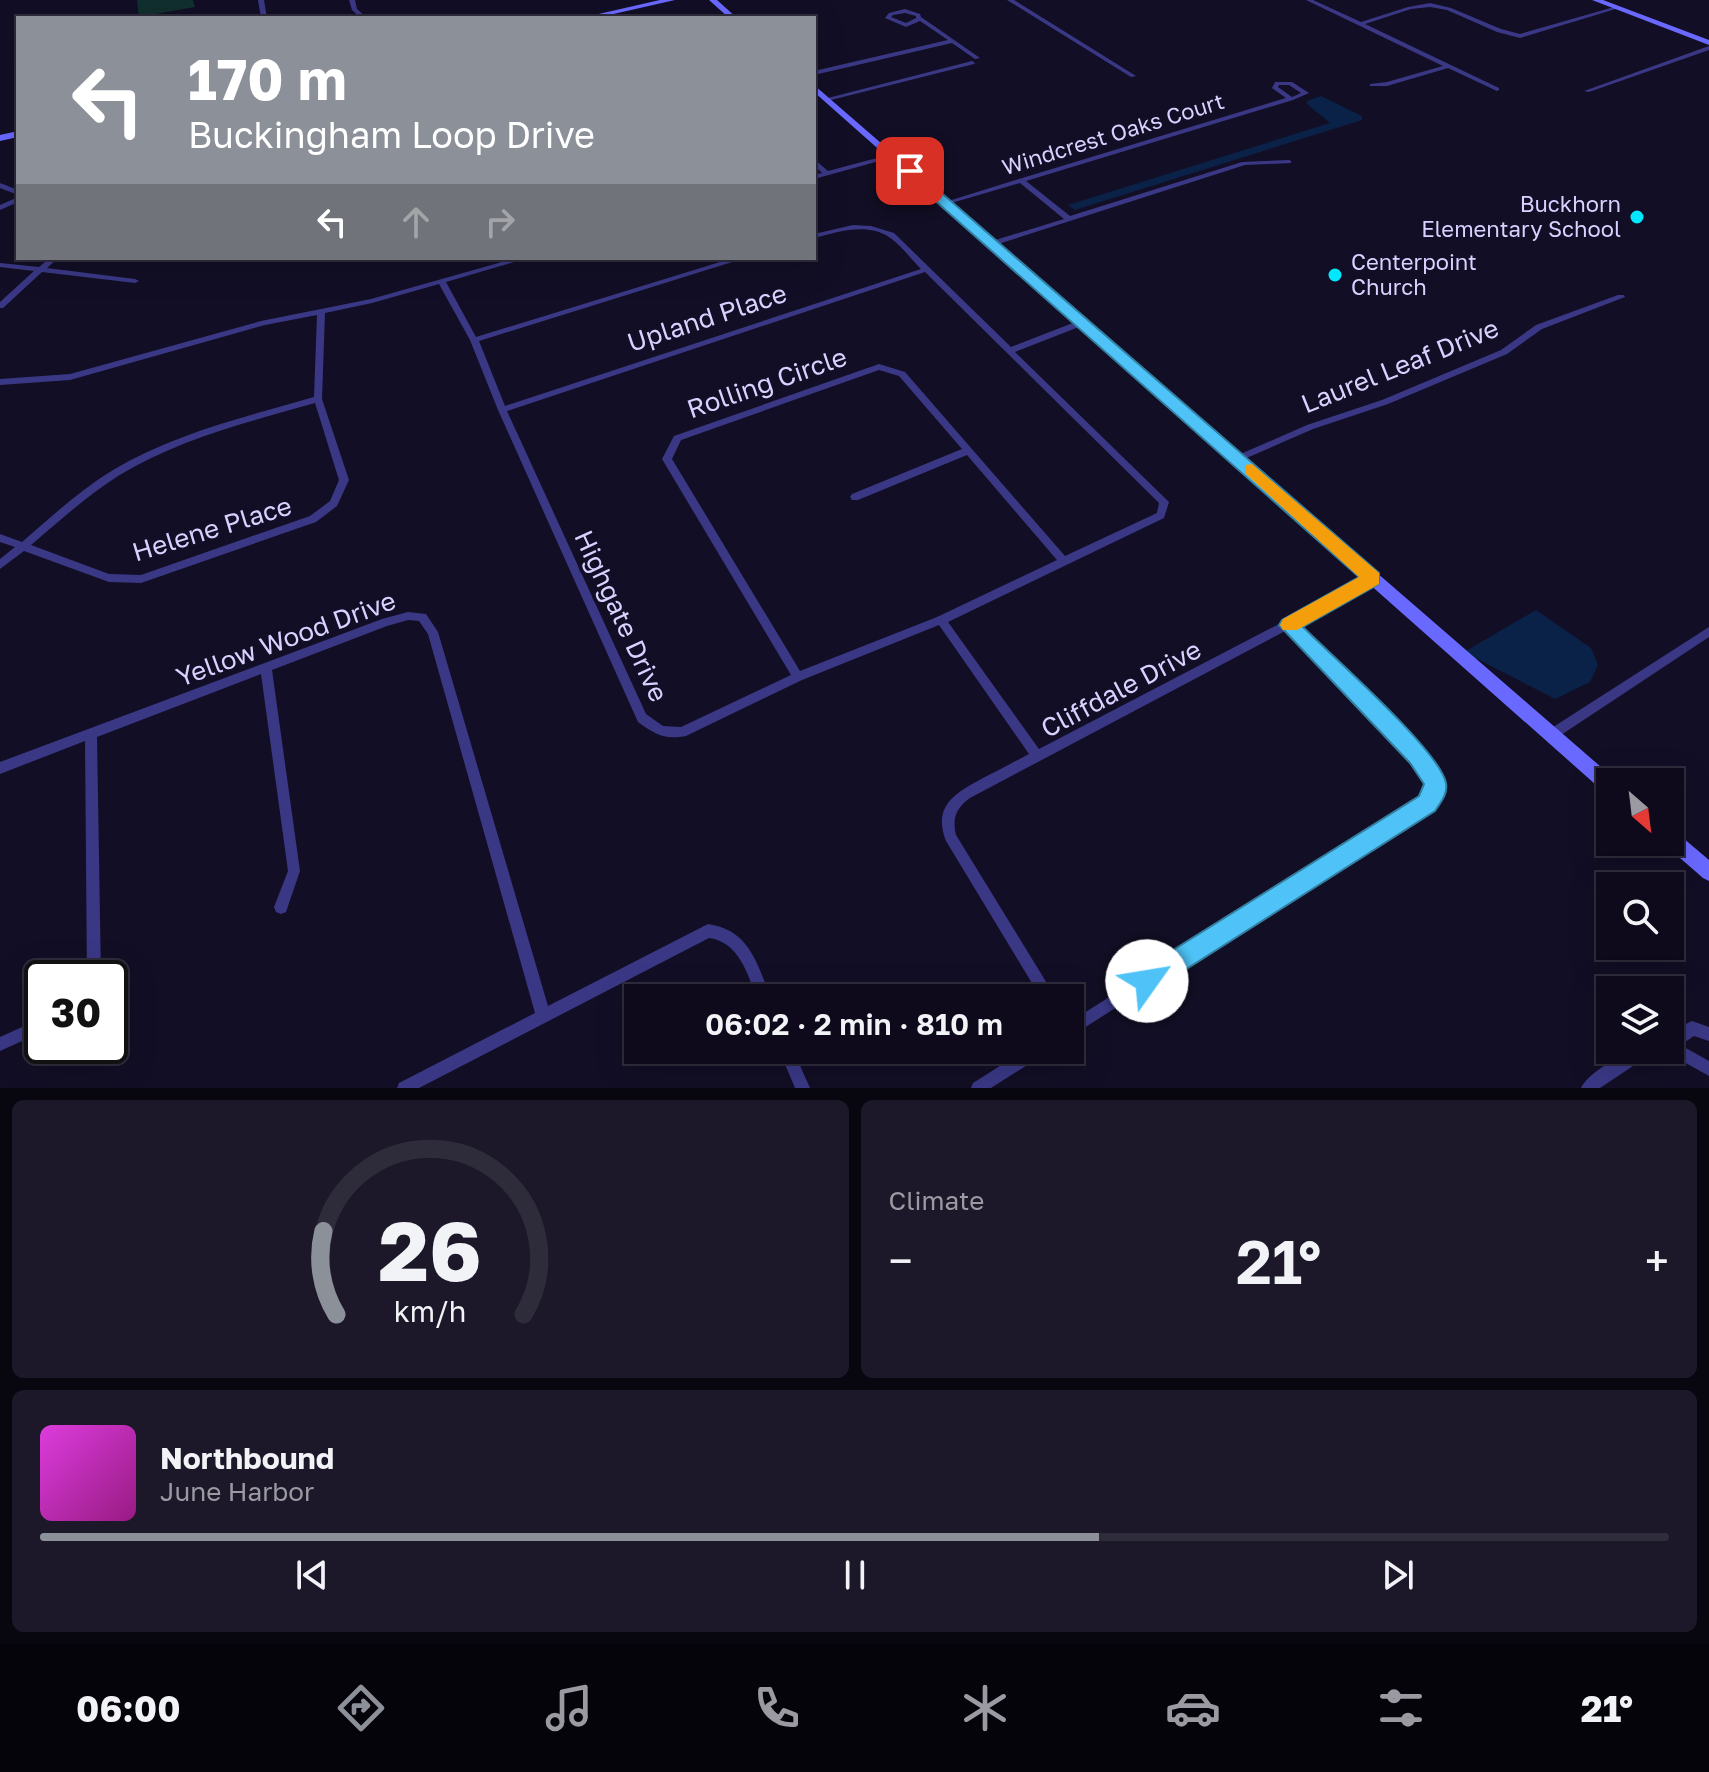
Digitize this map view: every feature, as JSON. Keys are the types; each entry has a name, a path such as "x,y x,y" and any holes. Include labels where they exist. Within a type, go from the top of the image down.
{"street":[{"path":"595,16 671,0"},
{"path":"713,0 731,16"},
{"path":"1010,0 1133,76"},
{"path":"1309,0 1497,89"},
{"path":"1596,0 1709,46"},
{"path":"1361,24 1427,5 1440,6 1520,36 1616,8"},
{"path":"827,99 975,61 920,18 905,11 891,14 888,18 906,25 920,18"},
{"path":"816,73 952,41"},
{"path":"1587,91 1709,46"},
{"path":"1372,85 1387,84 1448,66"},
{"path":"816,90 1596,774"},
{"name":"Windcrest Oaks Court","path":"946,203 1291,99"},
{"path":"816,177 892,156"},
{"path":"992,244 1244,163 1289,162"},
{"path":"816,163 827,174"},
{"path":"1021,180 1069,219"},
{"path":"816,235 846,226 871,226 891,235 1012,350 1081,323"},
{"path":"0,306 51,260"},
{"path":"0,382 70,377 264,323 442,282 517,260"},
{"path":"474,340 734,260"},
{"path":"0,265 135,281"},
{"name":"Upland Place","path":"502,410 927,269"},
{"name":"Highgate Drive","path":"442,282 474,340 502,410 642,718 661,731 682,732 798,677 941,620 1062,559 1161,515 1164,502 1012,350"},
{"name":"Laurel Leaf Drive","path":"1239,458 1310,427 1385,402 1504,352 1539,327 1621,297"},
{"name":"Helene Place","path":"0,538 109,578 141,579 313,519 334,503 344,480 318,399 321,311"},
{"name":"Rolling Circle","path":"798,677 667,459 677,438 879,367 902,374 1062,559"},
{"path":"0,565 69,506 117,472 179,441 318,399"},
{"path":"855,497 967,451"},
{"name":"Cliffdale Drive","path":"1040,984 947,827 950,808 966,794 1373,579"},
{"name":"Yellow Wood Drive","path":"0,768 399,618 415,616 427,621 433,632 543,1015"},
{"path":"941,620 1038,757"},
{"path":"1084,1021 1433,798 1435,782 1426,765 1289,625"},
{"path":"1551,735 1709,631"},
{"path":"266,667 294,871 281,907"},
{"path":"91,734 94,960"},
{"path":"1684,850 1709,872"},
{"path":"404,1088 708,931 718,931 736,940 757,984"},
{"path":"1684,1034 1692,1028 1709,1034"},
{"path":"0,1044 24,1033"},
{"path":"1684,1055 1709,1069"},
{"path":"792,1064 803,1088"},
{"path":"978,1088 1016,1064"},
{"path":"1588,1088 1618,1064"}],"green space":[{"path":"137,0 193,0 195,7 145,16 139,16"}],"water":[{"path":"1321,96 1362,116 1362,120 1075,210 1068,205 1330,123 1307,104 1307,101"},
{"path":"1536,610 1591,648 1598,665 1590,682 1555,699 1464,652"}],"slow traffic":[{"path":"1252,470 1373,579 1290,625"}],"place":[{"name":"Buckhorn Elementary School","path":"1637,217"},
{"name":"Centerpoint Church","path":"1335,275"}],"route":[{"path":"910,171 1373,579 1289,625 1418,756 1435,782 1435,794 1427,803 1147,981"}]}
